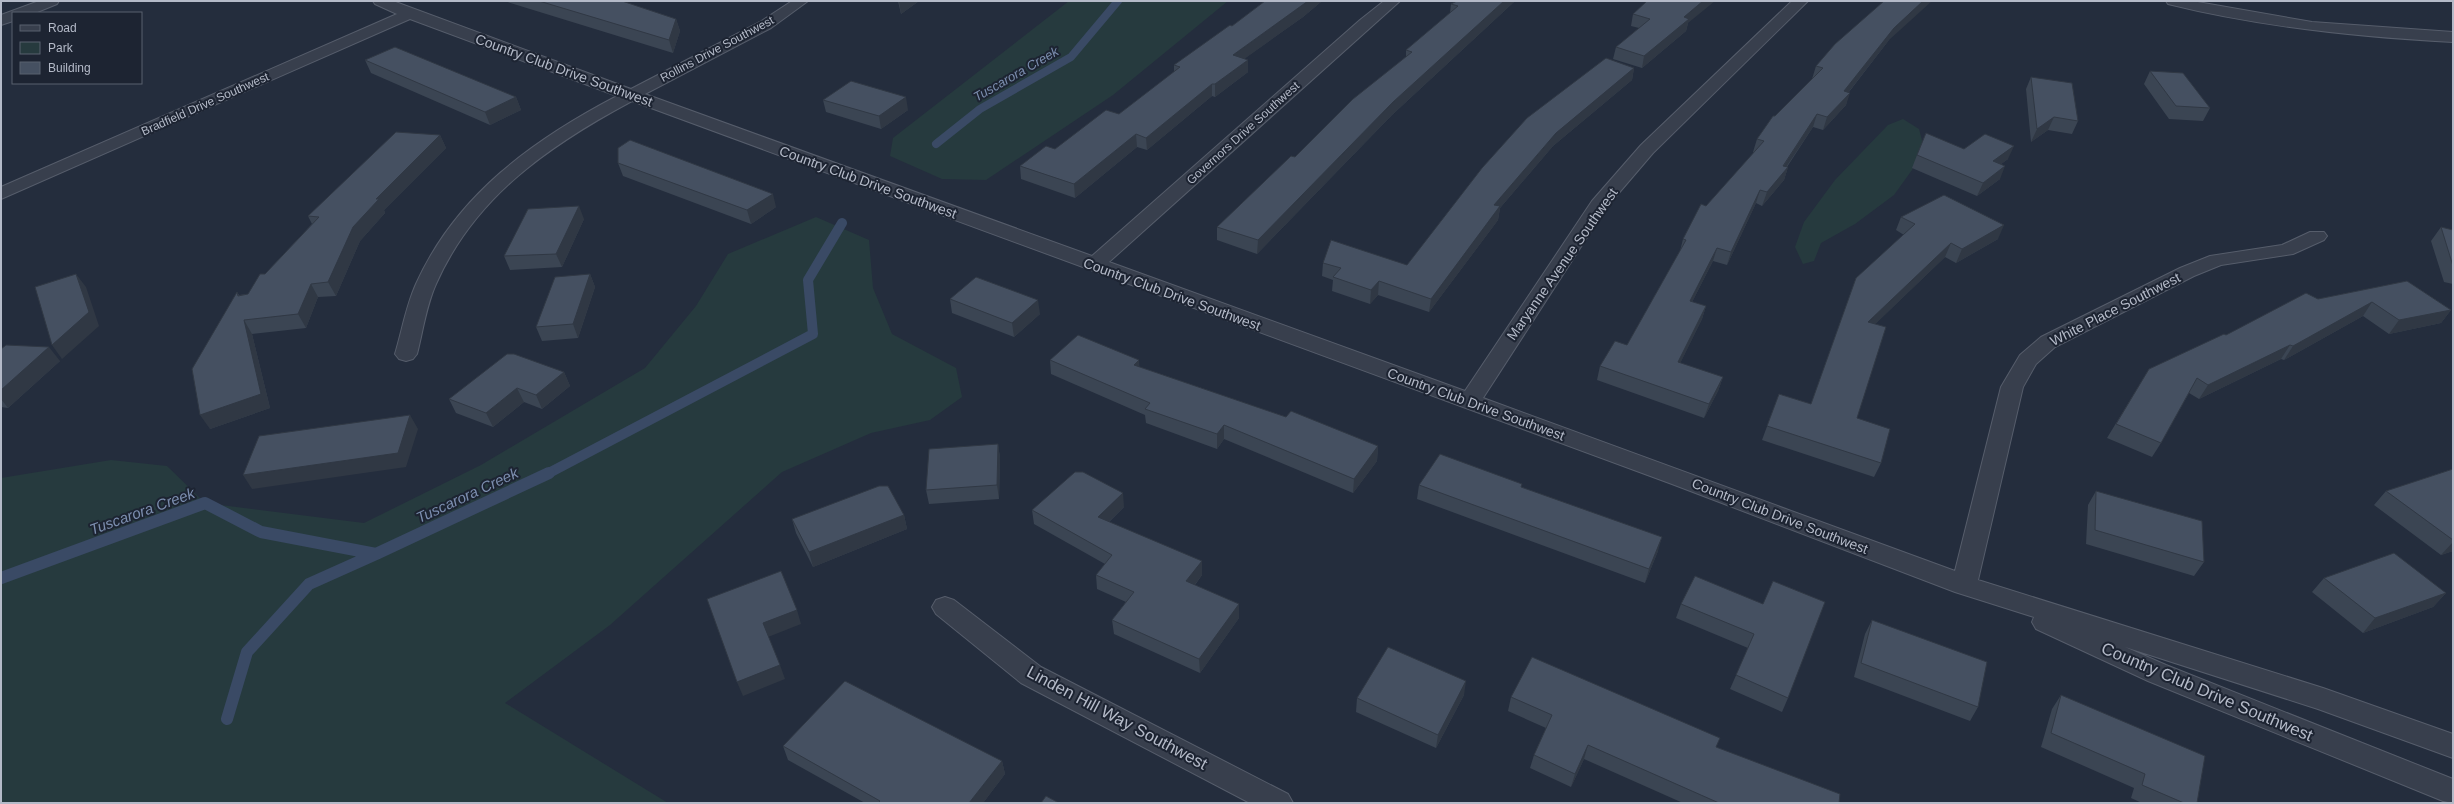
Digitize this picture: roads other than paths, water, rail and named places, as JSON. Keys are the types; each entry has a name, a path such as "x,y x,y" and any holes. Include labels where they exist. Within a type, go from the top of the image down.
{"street":[{"path":"23,12 52,1"},
{"name":"Country Club Drive Southwest","path":"380,1 410,14 1470,401 1964,585 2323,699 2453,746"},
{"name":"Rollins Drive Southwest","path":"406,354 426,284 461,221 493,187 528,156 575,126 746,34 801,1"},
{"name":"Governors Drive Southwest","path":"1094,265 1365,23 1393,1"},
{"name":"Maryanne Avenue Southwest","path":"1470,401 1522,319 1599,205 1647,149 1801,1"},
{"path":"2173,1 2291,24 2346,31 2453,37"},
{"name":"Bradfield Drive Southwest","path":"1,194 410,14"},
{"path":"1,20 12,16"},
{"name":"White Place Southwest","path":"1964,585 2012,387 2028,360 2048,342 2188,272 2217,260 2286,250 2317,236"},
{"name":"Country Club Drive Southwest","path":"1964,585 2157,673 2453,792"},
{"name":"Linden Hill Way Southwest","path":"945,607 1031,675 1278,803"}],"waterway":[{"name":"Tuscarora Creek","path":"936,144 980,109 1071,57 1118,1"},
{"name":"Tuscarora Creek","path":"548,473 813,334 808,280 842,223"},
{"name":"Tuscarora Creek","path":"376,554 548,473"},
{"name":"Tuscarora Creek","path":"1,578 205,503 261,532 376,554"},
{"path":"227,719 247,652 309,584 376,554"}]}
